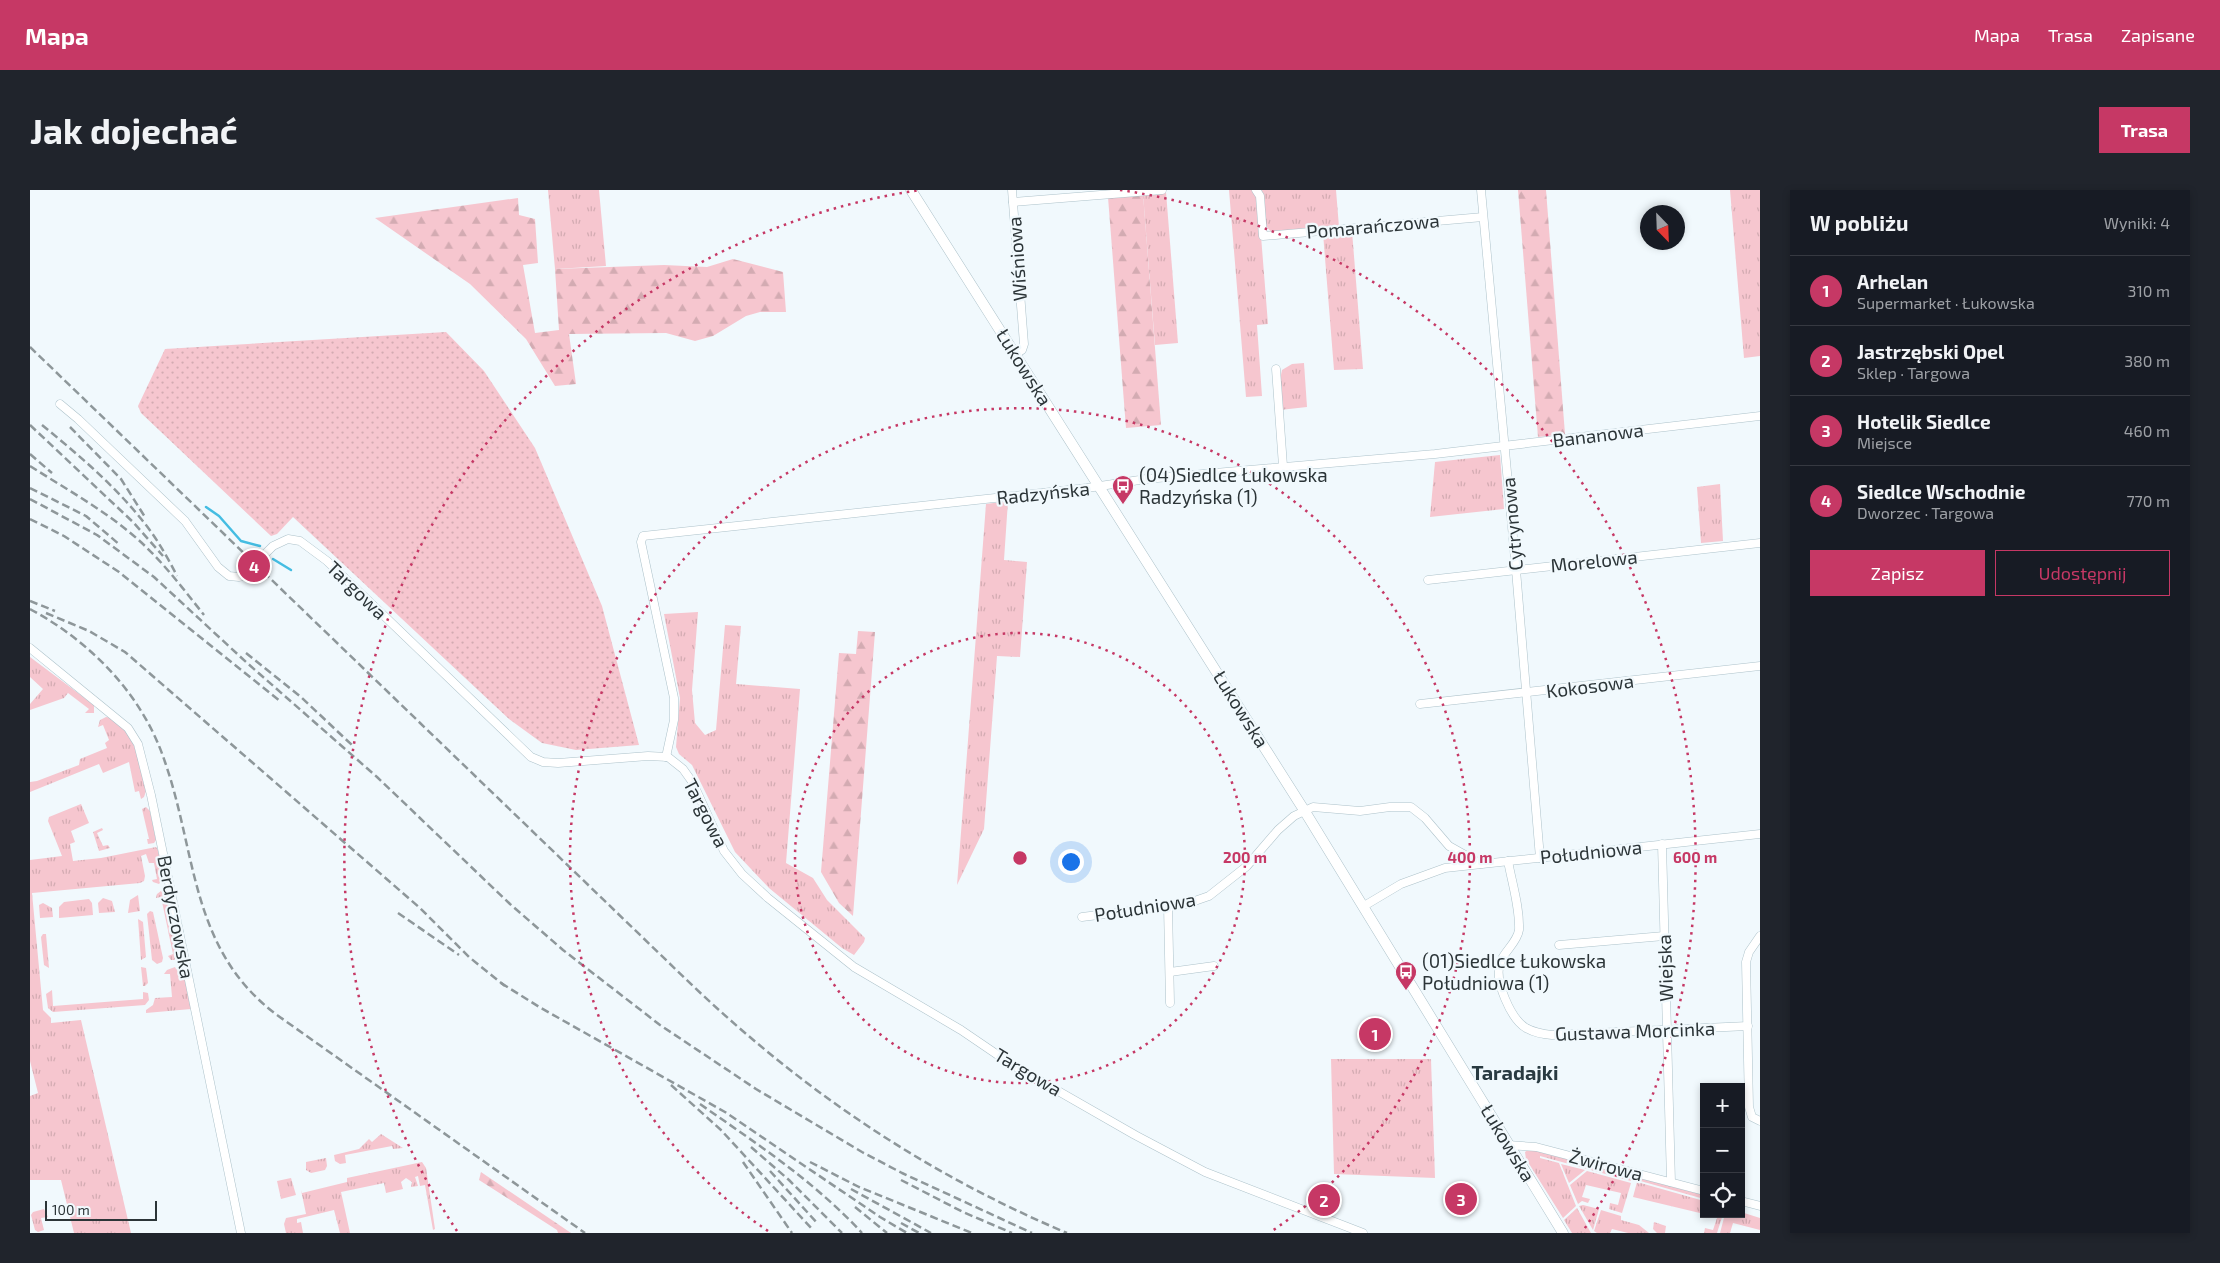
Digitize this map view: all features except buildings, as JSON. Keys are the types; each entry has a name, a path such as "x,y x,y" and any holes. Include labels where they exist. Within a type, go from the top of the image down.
{"main road":[{"name":"Łukowska","path":"911,190 1304,810 1563,1233"}],"street":[{"name":"Wiśniowa","path":"1012,190 1024,344 1022,350 1016,354"},
{"path":"1013,202 1162,190"},
{"name":"Cytrynowa","path":"1481,190 1540,858"},
{"name":"Pomarańczowa","path":"1258,193 1263,236 1483,217"},
{"path":"1276,369 1282,466"},
{"name":"Targowa","path":"60,404 185,522 218,567 226,574 234,577 243,576 278,542 288,539 300,541 327,561 531,757 543,762 558,763 648,756 666,757 677,763 693,782 724,851 742,874 768,898 854,967 961,1030 1011,1064 1135,1135 1205,1172 1363,1233"},
{"name":"Bananowa","path":"1435,454 1760,416"},
{"name":"Radzyńska","path":"666,757 675,708 672,678 641,542 643,536 1098,487 1146,479 1435,454"},
{"name":"Morelowa","path":"1428,580 1760,543"},
{"name":"Berdyczowska","path":"30,648 121,721 138,744 149,787 242,1233"},
{"name":"Kokosowa","path":"1420,704 1527,694 1760,666"},
{"path":"1304,810 1321,807 1360,812 1390,807 1411,807 1425,818 1449,846 1481,864"},
{"name":"Południowa","path":"1082,917 1196,901 1216,892 1247,866 1278,830 1304,810"},
{"path":"1760,827 1760,834"},
{"name":"Południowa","path":"1364,906 1422,874 1445,868 1760,834"},
{"name":"Wiejska","path":"1662,844 1671,1182"},
{"name":"Gustawa Morcinka","path":"1508,861 1519,932 1513,945 1501,961 1497,973 1499,984 1515,1017 1524,1027 1536,1034 1552,1035 1748,1026"},
{"path":"1168,906 1170,1003"},
{"path":"1558,945 1664,936"},
{"path":"1760,936 1749,952 1746,962 1749,1107 1752,1117 1760,1121"},
{"path":"1170,972 1214,966"},
{"name":"Żwirowa","path":"1508,1145 1536,1147 1700,1190"},
{"path":"1745,1202 1760,1206"}],"green space":[{"path":"548,190 599,190 606,266 555,269"},
{"path":"1229,190 1254,190 1258,198 1268,324 1257,325 1262,396 1246,397"},
{"path":"1262,190 1336,190 1339,227 1274,233 1266,226 1264,220"},
{"path":"1518,190 1546,190 1565,434 1538,437"},
{"path":"1730,190 1760,190 1760,356 1744,358"},
{"path":"1166,192 1178,343 1155,345 1143,194"},
{"path":"1143,194 1161,425 1126,428 1108,197"},
{"path":"518,198 519,215 535,219 538,263 523,265 535,333 559,330 555,269 664,265 707,267 733,259 783,272 786,312 760,312 746,316 713,336 695,341 666,333 569,334 576,384 555,386 526,339 470,284 375,218"},
{"path":"1352,231 1363,369 1334,370 1323,233"},
{"path":"446,332 484,371 535,448 602,606 639,745 576,750 542,743 509,719 293,517 277,534 271,536 141,413 138,406 165,349"},
{"path":"1304,363 1307,407 1280,410 1279,385 1282,370 1292,364"},
{"path":"1500,455 1504,509 1430,517 1435,462"},
{"path":"1720,484 1723,541 1701,543 1697,487"},
{"path":"1008,501 1004,560 1027,562 1020,657 997,656 984,829 957,885 986,504"},
{"path":"698,612 692,690 695,723 705,735 716,730 725,625 741,626 736,684 800,689 786,863 813,878 827,900 865,938 854,955 842,948 769,888 735,852 692,765 679,754 676,747 680,698 664,614"},
{"path":"858,631 875,632 853,916 839,903 821,872 839,653 856,654"},
{"path":"30,657 94,705 94,713 85,713 89,709 68,693 64,698 30,710 30,704 43,689 30,677"},
{"path":"106,717 115,720 123,727 135,747 146,791 144,797 141,799 139,791 135,792 129,762 103,773 99,764 30,792 30,782 79,765 80,759 107,748 105,743 109,740 103,725 98,727 100,720"},
{"path":"81,804 89,823 71,831 75,842 70,844 73,861 101,858 156,847 164,878 159,884 153,882 152,880 157,879 154,863 149,863 146,854 141,856 145,876 144,881 140,883 32,893 43,1010 51,1018 51,1023 81,1020 131,1233 74,1233 61,1180 30,1180 30,1096 38,1093 30,1061 30,860 62,856 48,821 49,817"},
{"path":"146,807 150,811 156,840 154,843 148,844 147,839 149,839 142,809"},
{"path":"102,828 103,830 97,833 103,846 108,845 110,848 99,851 93,832"},
{"path":"161,891 167,895 180,954 174,960 171,960 168,956 173,954 161,897 156,898 157,894"},
{"path":"138,895 140,911 128,913 130,900"},
{"path":"103,898 112,901 115,912 99,913 98,903"},
{"path":"89,899 92,903 93,915 59,918 59,907 64,902"},
{"path":"43,903 52,908 53,917 40,918 39,905"},
{"path":"150,911 153,912 163,958 162,962 157,964 152,960 147,914"},
{"path":"138,919 143,922 146,957 141,960"},
{"path":"43,934 46,934 49,968 44,965 41,937"},
{"path":"141,967 146,968 148,983 145,986 143,986"},
{"path":"175,967 176,969 183,970 191,1009 146,1013 146,1010 153,1005 155,998 172,997 170,974 164,974 167,970"},
{"path":"52,990 53,1006 143,999 143,992 148,993 149,1000 145,1005 53,1012 48,1008 46,994"},
{"path":"1331,1059 1431,1059 1435,1178 1334,1174"},
{"path":"381,1134 403,1148 393,1149 392,1146 345,1155 346,1163 340,1164 335,1161 334,1155 359,1149 369,1139 372,1142"},
{"path":"1529,1149 1631,1176 1631,1181 1540,1156 1540,1158 1559,1163 1576,1206 1563,1218 1526,1159 1525,1152"},
{"path":"326,1158 327,1166 325,1170 311,1173 306,1170 306,1162"},
{"path":"422,1162 426,1168 435,1229 433,1230 425,1185 420,1186 418,1176 415,1177 418,1186 411,1187 412,1182 406,1178 401,1182 403,1189 386,1193 384,1183 341,1192 350,1233 340,1233 334,1210 297,1219 297,1223 301,1222 303,1233 286,1233 284,1224 286,1218 306,1214 301,1190 302,1193 347,1182 347,1178"},
{"path":"1561,1164 1585,1170 1569,1183"},
{"path":"1587,1171 1631,1183 1622,1213 1609,1209 1610,1203 1618,1205 1621,1193 1586,1185 1582,1197 1590,1199 1588,1203 1582,1201 1578,1204 1570,1185"},
{"path":"481,1172 571,1233 558,1233 557,1230 479,1180"},
{"path":"291,1178 296,1195 281,1199 277,1181"},
{"path":"1639,1178 1700,1194 1700,1198 1637,1180"},
{"path":"1637,1182 1700,1200 1700,1213 1633,1197"},
{"path":"1583,1205 1599,1209 1593,1230 1579,1206"},
{"path":"1577,1208 1591,1233 1572,1233 1564,1220"},
{"path":"44,1209 48,1217 41,1218 44,1230 38,1232 35,1230 31,1215 33,1212"},
{"path":"1601,1210 1621,1216 1621,1220 1639,1225 1649,1233 1628,1233 1612,1229 1610,1233 1597,1233 1594,1231"},
{"path":"1745,1213 1760,1218 1760,1230 1733,1223 1730,1233 1720,1233 1724,1218 1745,1218"},
{"path":"1717,1218 1722,1218 1717,1233 1704,1233 1705,1228 1713,1230"},
{"path":"1654,1222 1666,1226 1665,1233 1657,1233 1653,1229"}],"waterway":[{"path":"206,507 219,516 241,541 260,546"},
{"path":"273,559 291,570"}],"railway":[{"path":"30,347 735,1025 823,1095 869,1127 964,1184 1015,1210 1067,1233"},
{"path":"30,425 133,522 163,556"},
{"path":"42,425 85,461 138,515 164,552 177,576"},
{"path":"70,427 121,479 145,517"},
{"path":"30,454 52,473"},
{"path":"30,466 89,503 131,533 160,561 204,615"},
{"path":"30,488 86,516 120,545"},
{"path":"30,499 97,535 154,577 246,662 377,777 510,904 563,950 660,1025 756,1089 862,1152 902,1173 1032,1233"},
{"path":"30,519 64,536 119,572 280,701"},
{"path":"30,601 55,611"},
{"path":"30,609 74,637 94,654 129,693 143,714 165,762 200,899 212,931 227,961 249,989 277,1015 585,1233"},
{"path":"46,613 89,631 125,652 420,908 469,957 505,986"},
{"path":"246,653 301,697 353,746"},
{"path":"398,913 459,955"},
{"path":"501,983 541,1008 725,1112 880,1217 907,1233"},
{"path":"671,1085 721,1130 812,1229"},
{"path":"700,1104 805,1180 844,1214 862,1233"},
{"path":"751,1147 789,1180 842,1233"},
{"path":"743,1162 792,1233"},
{"path":"810,1162 859,1187 972,1233"},
{"path":"770,1171 818,1224"},
{"path":"901,1180 963,1212 1012,1233"},
{"path":"851,1189 931,1233"},
{"path":"855,1207 887,1233"},
{"path":"901,1223 919,1233"}],"place":[{"name":"(04)Siedlce Łukowska Radzyńska (1)","path":"1123,505"},
{"name":"Siedlce Wschodnie","path":"254,566"},
{"name":"(01)Siedlce Łukowska Południowa (1)","path":"1406,991"},
{"name":"Arhelan","path":"1375,1034"},
{"name":"Hotelik Siedlce","path":"1461,1199"},
{"name":"Jastrzębski Opel","path":"1324,1200"}],"district":[{"name":"Taradajki","path":"1515,1073"}]}
